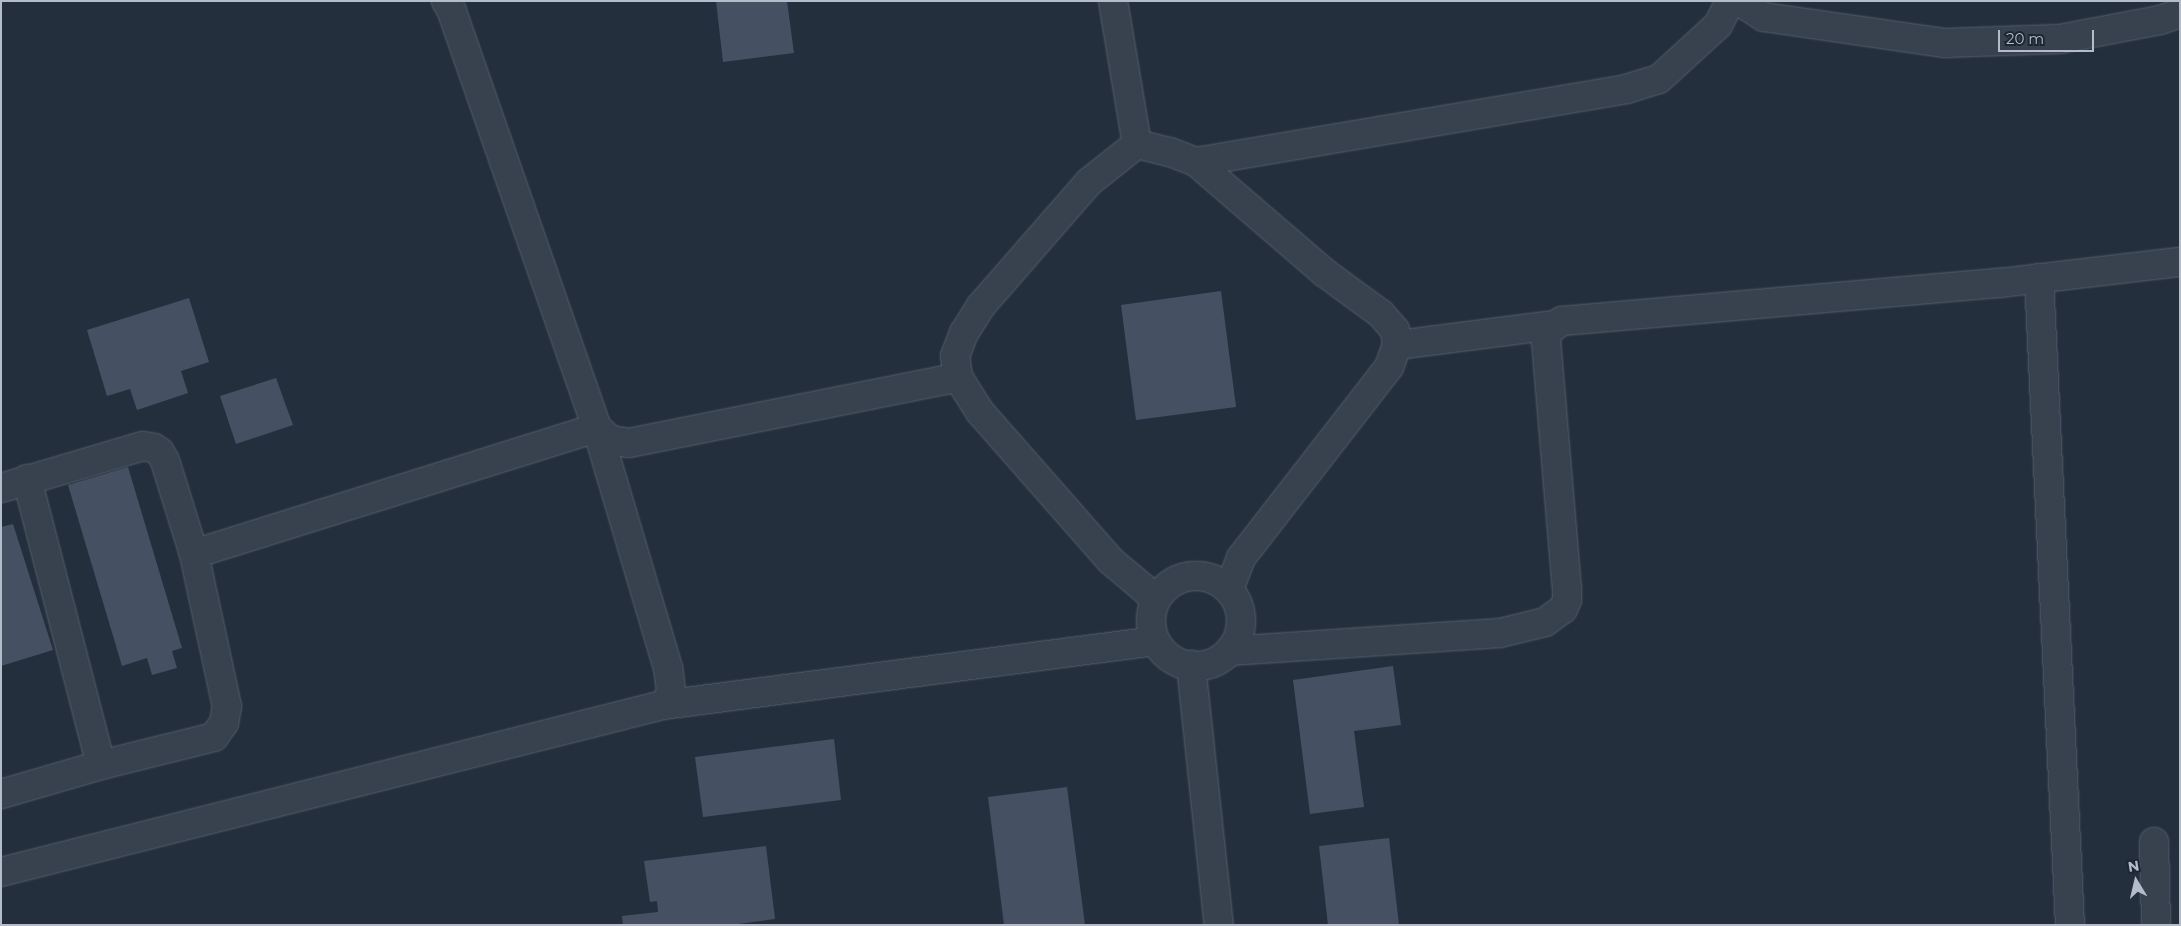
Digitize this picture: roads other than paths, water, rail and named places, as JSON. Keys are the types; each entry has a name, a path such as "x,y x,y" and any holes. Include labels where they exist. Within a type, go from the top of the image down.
{"lane":[{"path":"446,1 452,11 597,428 668,668 671,691 663,705"},
{"path":"1113,1 1137,144"},
{"path":"1196,162 1626,89 1659,79 1718,25 1730,1"},
{"path":"1739,1 1764,16 1945,43 2060,39 2160,20 2180,13"},
{"path":"1137,144 1170,152 1196,162 1324,273 1381,314 1396,330 1397,345 1389,367 1241,558 1229,590"},
{"path":"1137,144 1089,182 980,307 964,333 955,356 958,377 980,412 1111,561 1148,592 1155,601"},
{"path":"1229,651 1500,633 1545,622 1563,609 1567,600 1567,590 1546,341 1548,331 1562,321 2000,284 2180,262"},
{"path":"2039,278 2070,925"},
{"path":"1397,345 1553,326"},
{"path":"597,428 611,440 629,443 958,377"},
{"path":"194,554 597,428"},
{"path":"1,488 143,446 154,448 165,461 194,554 227,706 224,723 214,737 101,765 1,794"},
{"path":"27,479 101,765"},
{"path":"1190,576 1202,576 1216,580 1229,590 1237,602 1241,618 1239,633 1229,651 1221,658 1207,664 1191,666 1176,661 1163,652 1155,641 1151,628 1151,614 1155,601 1170,583 1190,576"},
{"path":"1,872 663,705 1155,641"},
{"path":"1191,666 1219,925"},
{"path":"2154,842 2156,925"}]}
